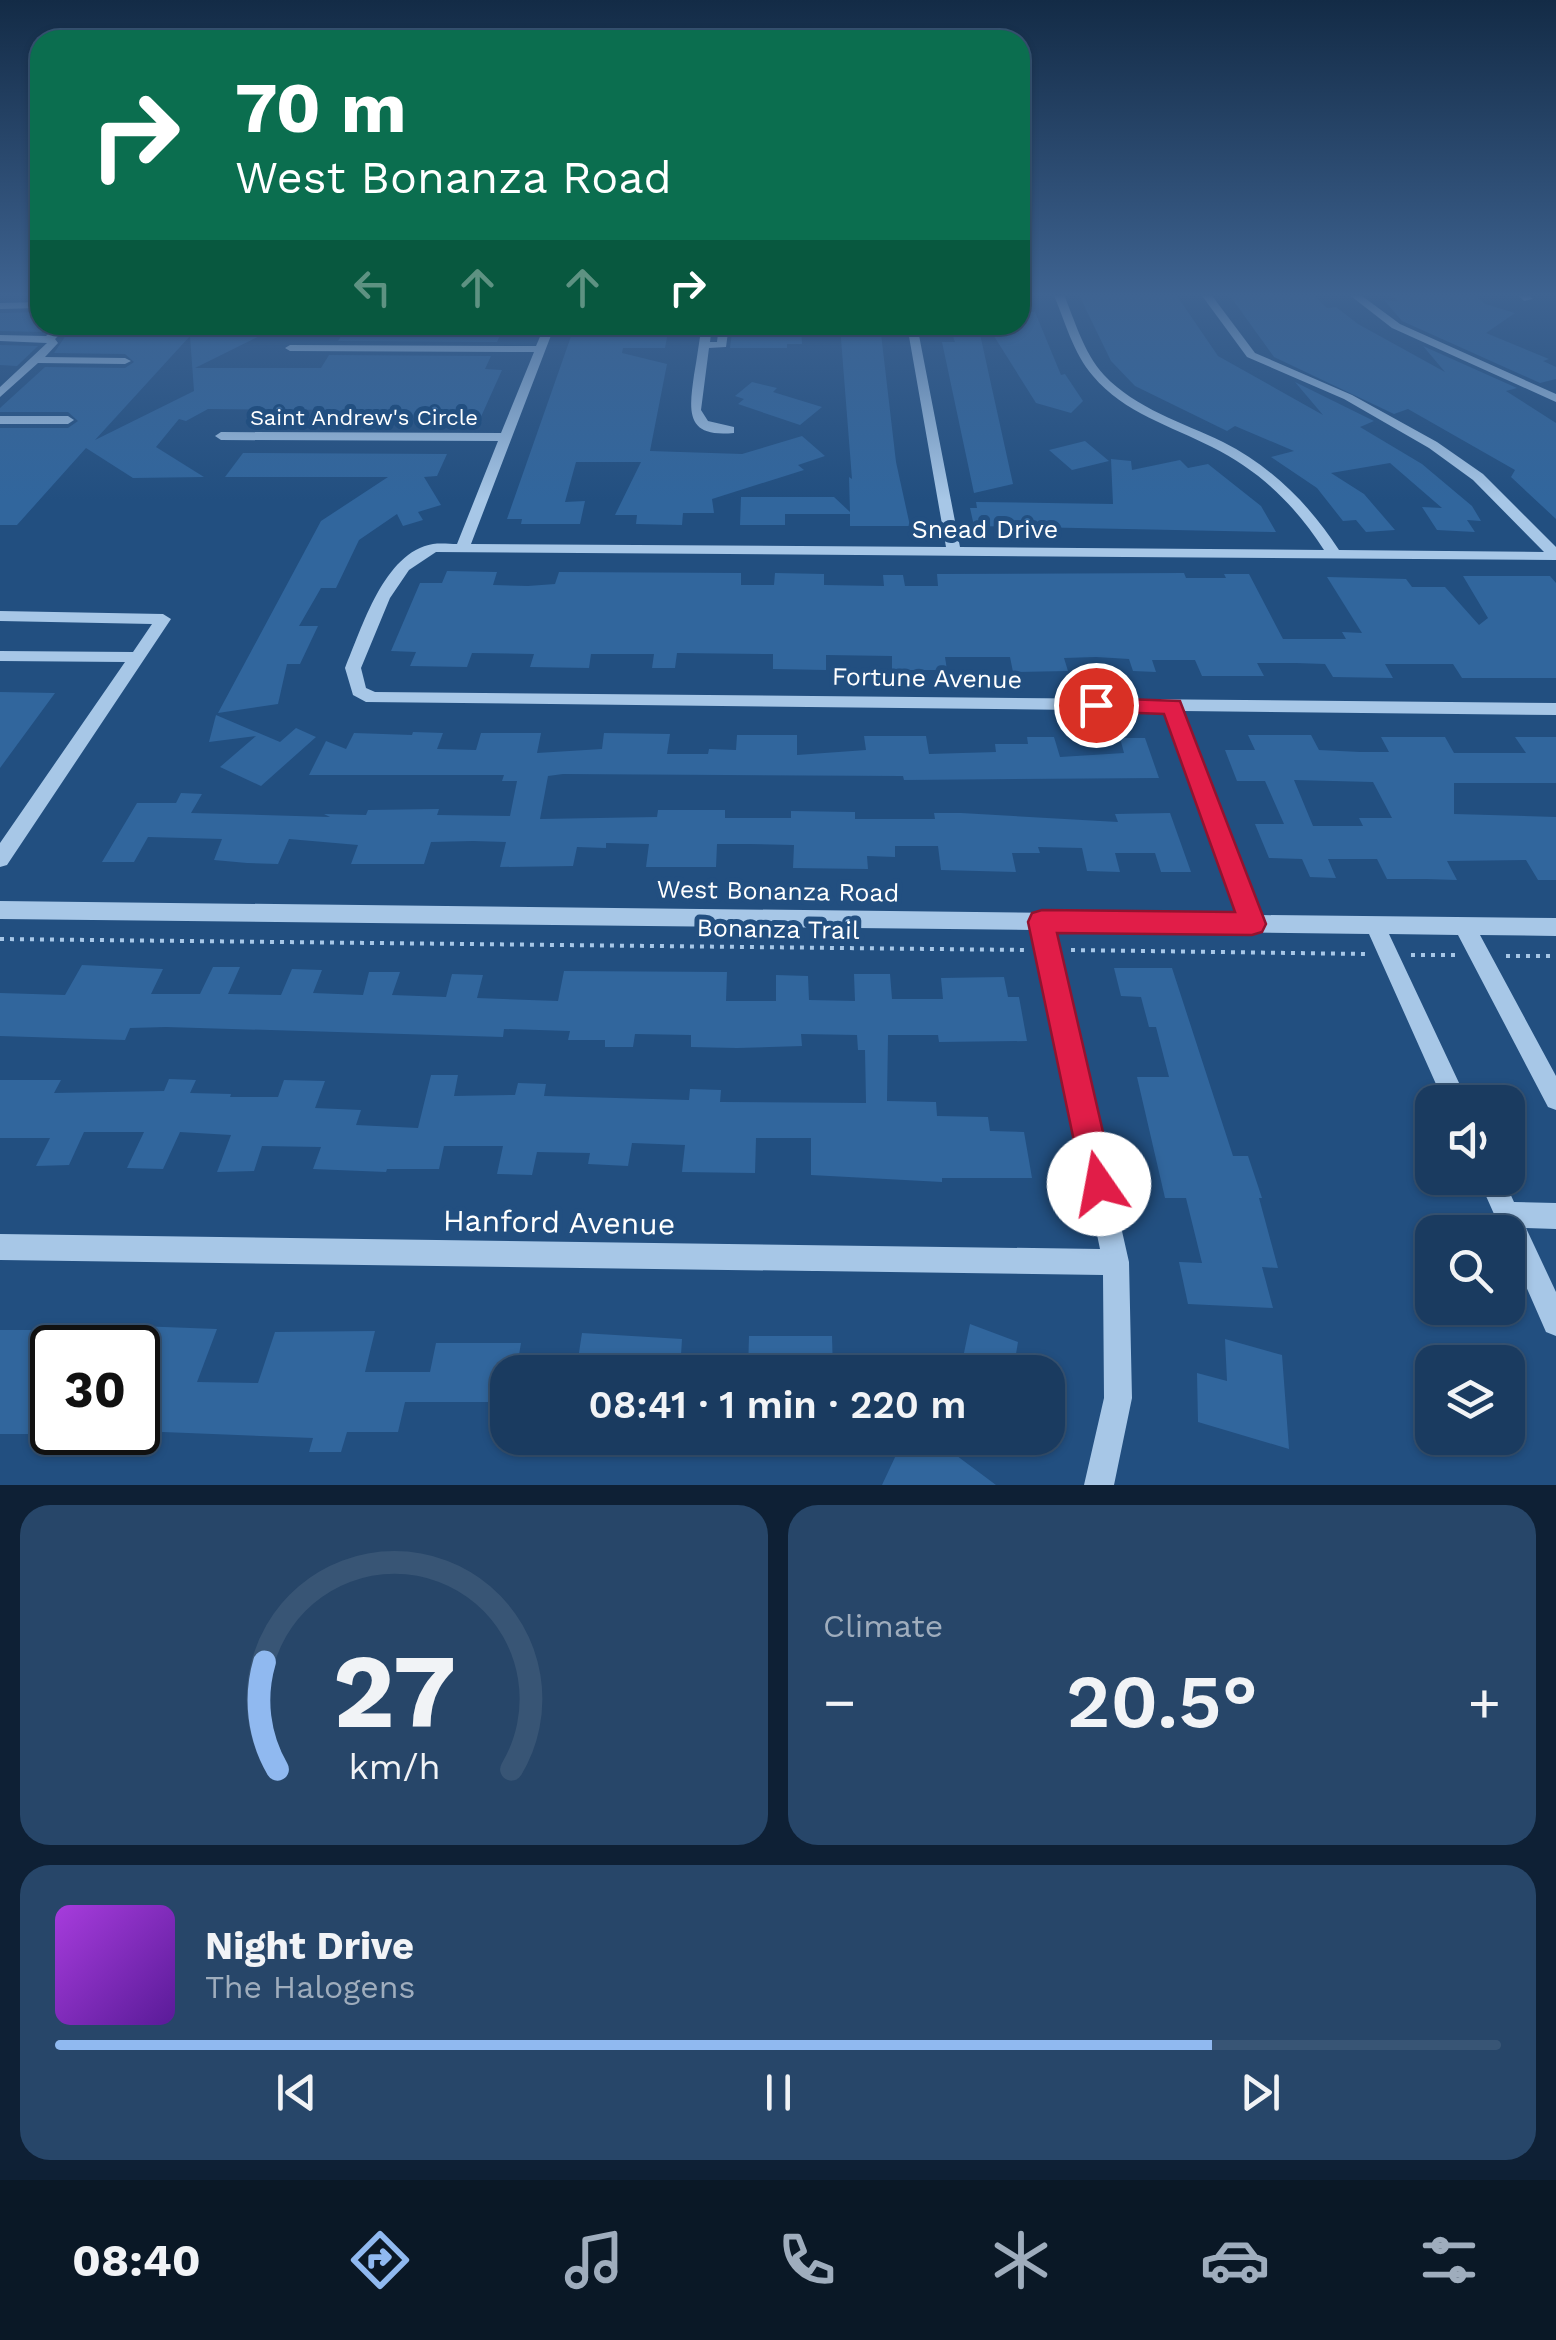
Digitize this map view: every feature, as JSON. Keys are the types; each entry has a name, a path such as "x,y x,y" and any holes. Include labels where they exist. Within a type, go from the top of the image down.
{"street":[{"path":"0,393 35,362"},
{"path":"463,547 536,362"},
{"path":"702,362 697,420 730,430"},
{"path":"919,362 954,551"},
{"path":"1088,362 1102,380 1126,399 1221,446 1270,477 1315,522 1334,554"},
{"path":"1267,362 1348,398 1433,445 1478,477 1556,556"},
{"path":"1477,362 1556,398"},
{"path":"0,373 22,374"},
{"path":"0,420 68,420"},
{"name":"Saint Andrew's Circle","path":"221,436 506,437"},
{"name":"Snead Drive","path":"359,691 352,668 398,570 415,554 434,548 1556,556"},
{"path":"0,616 163,619 0,859"},
{"path":"0,656 138,657"},
{"name":"Fortune Avenue","path":"359,691 372,698 1556,709"},
{"path":"1172,706 1252,924"},
{"name":"West Bonanza Road","path":"0,910 1556,927"},
{"path":"1042,922 1116,1262 1118,1398 1099,1485"},
{"path":"1375,925 1448,1085"},
{"path":"1464,926 1556,1099"},
{"path":"1498,1195 1507,1215"},
{"path":"1525,1215 1556,1216"},
{"name":"Hanford Avenue","path":"0,1247 1116,1262"},
{"path":"1525,1254 1556,1322"}],"path":[{"name":"Bonanza Trail","path":"0,939 1556,956"}],"building":[{"path":"134,362 166,362 95,440 194,391 192,362 207,362 195,368 321,368 325,362 488,362 485,369 502,370 480,419 330,417 335,410 208,409 186,421 179,419 156,447 204,477 133,478 86,448 17,525 0,525 0,428 68,428 78,421 68,412 0,412 0,408 45,367 125,368"},
{"path":"562,362 667,364 650,451 742,454 802,436 825,456 798,465 804,470 712,499 714,513 683,513 682,525 636,524 637,515 615,515 641,462 576,462 565,502 585,501 580,524 521,524 522,519 507,519"},
{"path":"843,362 884,362 896,462 910,526 850,526 850,514 785,514 785,525 740,525 741,497 834,497 850,512 849,477 852,479"},
{"path":"946,362 986,362 1013,484 974,493"},
{"path":"1010,362 1056,362 1061,375 1065,374 1083,401 1071,413 1036,403"},
{"path":"1112,362 1229,362 1323,415 1295,382 1374,421 1360,427 1422,464 1472,506 1481,521 1467,520 1475,532 1437,530 1422,507 1442,508 1390,463 1331,473 1364,494 1395,530 1366,532 1356,520 1343,521 1317,488 1271,457 1294,451 1235,426 1227,431 1135,386"},
{"path":"1285,362 1427,362 1445,372 1437,362 1459,362 1517,388 1506,391 1556,423 1556,519 1511,477 1515,470 1408,409 1394,414"},
{"path":"1494,362 1546,362 1556,367 1556,379 1540,383"},
{"path":"752,382 822,407 800,425 738,404 744,399 735,396"},
{"path":"1085,441 1109,461 1072,470 1049,450"},
{"path":"243,453 447,454 437,476 424,477 441,505 418,512 423,520 403,526 397,514 359,540 336,588 321,588 299,626 318,626 300,664 287,664 278,704 218,713 321,521 388,477 225,477"},
{"path":"1111,459 1131,461 1132,470 1180,460 1188,468 1208,464 1261,506 1276,532 974,526 970,508 977,508 976,502 1113,504"},
{"path":"447,571 497,572 493,585 528,586 555,584 559,572 741,573 741,585 774,585 775,573 824,574 824,585 884,586 883,575 903,575 905,586 938,586 937,574 1184,573 1186,578 1226,578 1224,574 1249,574 1283,639 1346,639 1342,632 1362,633 1327,577 1406,579 1412,587 1445,587 1479,625 1488,618 1463,576 1550,576 1556,583 1556,678 1462,678 1453,664 1385,664 1393,678 1333,677 1325,664 1296,663 1257,663 1264,676 1202,676 1195,660 1152,660 1156,672 1133,671 1129,659 1096,657 1064,658 1068,671 1013,672 1010,657 945,657 947,670 892,670 892,656 826,655 826,670 773,669 773,654 677,653 675,668 652,668 654,654 591,654 589,668 530,667 534,654 472,653 467,667 410,666 416,652 391,651 420,583 442,583"},
{"path":"0,692 55,693 0,768"},
{"path":"216,715 280,742 296,728 316,737 261,786 220,767 256,736 209,742"},
{"path":"354,733 443,733 437,749 476,750 481,733 541,733 537,753 602,749 604,733 670,734 667,754 736,750 737,735 797,735 797,755 866,750 864,736 926,736 929,754 996,752 995,744 1028,744 1027,737 1054,737 1060,757 1124,753 1120,738 1145,738 1159,778 904,780 903,776 563,774 548,776 540,819 657,817 658,810 725,810 725,818 791,818 791,811 855,812 855,819 935,819 934,813 961,813 1118,822 1115,814 1170,813 1191,872 1161,872 1155,853 1115,853 1120,872 1087,871 1082,848 1038,847 1040,853 1012,853 1016,872 941,870 938,846 895,846 895,857 867,856 868,869 793,868 794,845 749,844 717,844 716,867 646,867 649,844 606,843 606,848 577,847 573,866 500,867 506,842 473,841 431,842 424,864 351,864 358,845 289,839 278,864 247,863 214,860 222,839 148,837 134,862 102,862 137,803 176,803 181,793 202,794 191,813 330,817 324,814 439,809 437,815 510,816 517,781 502,781 504,775 309,775 326,741 346,749"},
{"path":"1248,735 1311,735 1319,750 1360,752 1389,752 1381,737 1445,737 1454,753 1526,753 1515,737 1556,737 1556,783 1454,783 1454,814 1556,817 1556,880 1538,880 1526,860 1447,861 1457,880 1387,879 1377,859 1328,859 1336,878 1310,877 1302,859 1269,858 1255,824 1284,824 1265,781 1237,781 1225,750 1255,750","holes":["1294,780 1373,782 1392,818 1359,818 1363,826 1313,826"]},
{"path":"82,965 163,969 151,994 200,994 213,967 240,967 228,994 281,995 292,969 322,970 313,993 363,995 369,972 400,972 392,995 446,997 452,974 483,975 477,998 558,1001 564,971 727,972 726,1001 776,1001 776,975 808,976 809,1000 855,1001 854,974 890,974 892,999 943,999 941,978 1004,977 1008,997 1019,997 1027,1041 939,1042 938,1035 888,1035 887,1101 936,1102 937,1116 988,1117 990,1131 1024,1132 1032,1178 942,1178 942,1182 811,1175 811,1138 756,1138 755,1173 682,1172 685,1145 632,1143 628,1166 588,1164 590,1153 537,1152 532,1175 497,1174 503,1146 444,1146 439,1169 386,1172 313,1169 321,1147 262,1146 254,1171 217,1172 231,1135 180,1132 163,1169 127,1168 144,1132 84,1132 69,1165 36,1166 50,1138 0,1138 0,1080 61,1080 54,1093 164,1091 169,1079 196,1080 190,1093 231,1094 230,1097 278,1097 284,1080 325,1081 315,1108 361,1110 356,1125 418,1128 431,1075 458,1075 454,1096 515,1095 518,1083 546,1084 544,1096 689,1100 690,1089 721,1090 720,1102 866,1103 865,1050 858,1050 857,1035 801,1034 802,1046 737,1048 691,1047 691,1035 635,1034 633,1047 605,1047 605,1040 568,1040 570,1031 504,1029 503,1037 166,1027 130,1028 125,1040 0,1036 0,993 65,995"},
{"path":"1114,968 1172,968 1233,1156 1248,1156 1262,1198 1278,1268 1262,1267 1273,1308 1188,1304 1179,1262 1202,1263 1186,1198 1165,1198 1137,1077 1169,1077 1156,1027 1149,1027 1141,997 1121,996"},
{"path":"970,1324 1018,1342 1016,1355 964,1355"},
{"path":"160,1327 217,1329 197,1382 258,1383 275,1332 375,1331 365,1372 430,1372 436,1343 521,1343 519,1355 490,1355 490,1402 405,1402 398,1432 347,1432 341,1452 309,1452 313,1438 160,1432"},
{"path":"0,1330 30,1330 30,1434 0,1434"},
{"path":"582,1333 682,1339 681,1355 579,1355"},
{"path":"749,1336 832,1336 833,1355 748,1355"},
{"path":"1225,1339 1282,1355 1289,1449 1198,1422 1197,1373 1227,1381"},
{"path":"896,1455 956,1455 996,1485 882,1485"}],"route":[{"path":"1096,705 1172,706 1252,924 1042,922 1099,1184"}]}
